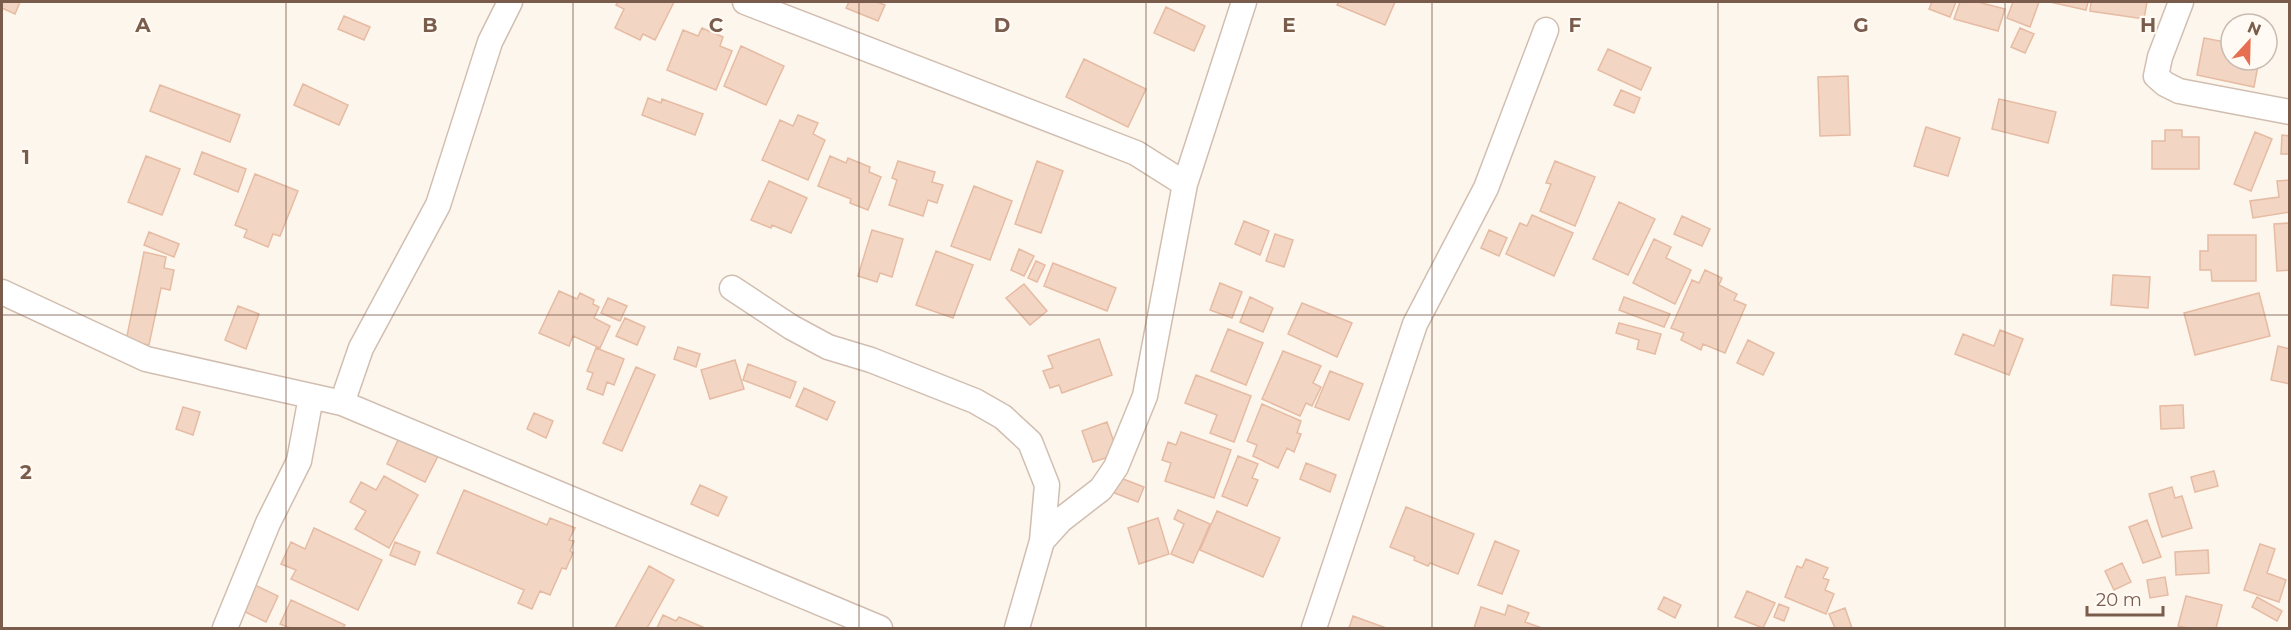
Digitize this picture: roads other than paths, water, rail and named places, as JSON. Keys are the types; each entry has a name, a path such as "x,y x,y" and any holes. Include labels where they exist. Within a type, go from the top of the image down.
{"street":[{"path":"342,404 361,348 438,205 490,42 510,2"},
{"path":"745,2 1136,153 1185,184"},
{"path":"1042,541 1062,520 1101,489 1116,468 1134,426 1145,396 1185,184 1244,2"},
{"path":"2181,2 2160,57 2156,76 2179,91 2289,112"},
{"path":"1314,628 1415,324 1486,188 1546,30"},
{"path":"732,288 791,327 828,347 871,360 975,401 1003,417 1030,442 1047,485 1042,541 1017,628"},
{"path":"2,292 146,359 342,404 880,628"},
{"path":"225,628 268,523 299,461 311,397"}]}
